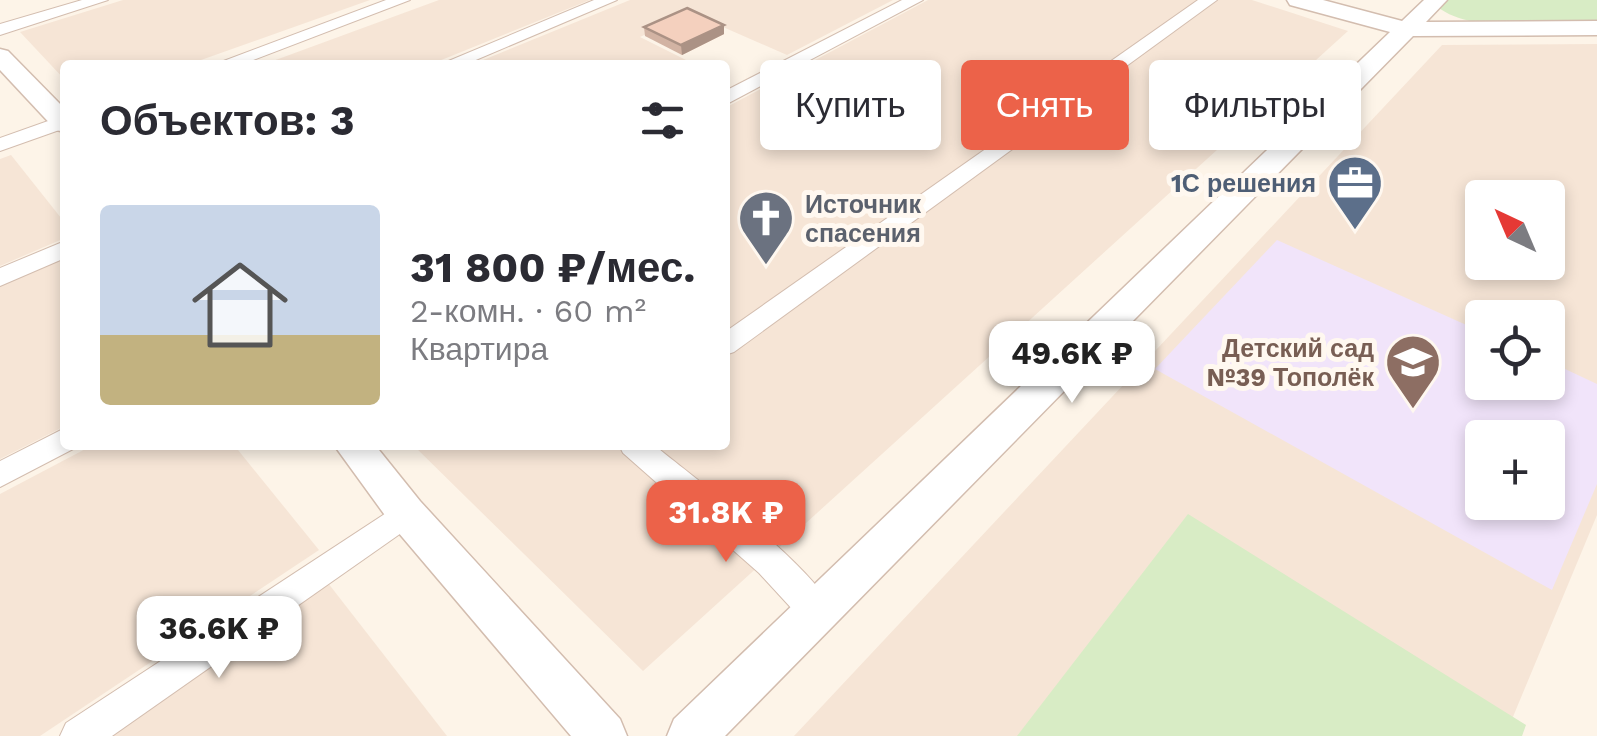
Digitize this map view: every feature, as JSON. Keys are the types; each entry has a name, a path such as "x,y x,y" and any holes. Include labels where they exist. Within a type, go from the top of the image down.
{"street":[{"path":"0,30 100,0"},
{"path":"236,60 402,0"},
{"path":"460,60 609,0"},
{"path":"730,96 914,0"},
{"path":"730,340 1208,0"},
{"path":"1298,0 1405,29 1597,28"},
{"path":"692,736 1436,0"},
{"path":"0,56 60,118"},
{"path":"0,145 60,123"},
{"path":"0,278 60,252"},
{"path":"0,474 60,443"},
{"path":"357,450 406,512 603,736"},
{"path":"640,450 771,563 816,612"},
{"path":"79,736 406,512"}],"shaded area":[{"path":"123,0 370,0 201,60 60,60 60,75 20,32"},
{"path":"439,0 590,0 441,60 276,60"},
{"path":"630,0 893,0 787,55 691,13 640,37 686,60 483,60"},
{"path":"928,0 1252,0 1348,31 1316,60 1149,60 1149,150 1217,150 643,671 418,450 730,450 730,105 760,89 760,150 941,150 941,60 815,60"},
{"path":"1597,44 1597,515 1505,736 794,736 1344,150 1361,150 1361,131 1442,45"},
{"path":"11,155 60,217 60,240 0,266 0,159"},
{"name":"Детский сад №39 Тополёк","path":"1277,240 1465,324 1465,400 1565,400 1565,369 1597,384 1597,484 1552,590 1155,369"},
{"path":"60,259 60,429 0,459 0,285"},
{"path":"84,450 238,450 319,550 40,736 0,736 0,494"},
{"path":"328,583 447,736 106,736"}],"green space":[{"path":"1443,0 1597,0 1597,22 1537,25 1471,21 1438,7"},
{"path":"1188,514 1526,725 1522,736 1017,736"}],"building":[{"path":"687,8 724,25 681,45 644,27"}],"place":[{"name":"1С решения","path":"1355,232"},
{"name":"Источник спасения","path":"766,267"},
{"name":"Детский сад №39 Тополёк","path":"1413,411"}]}
